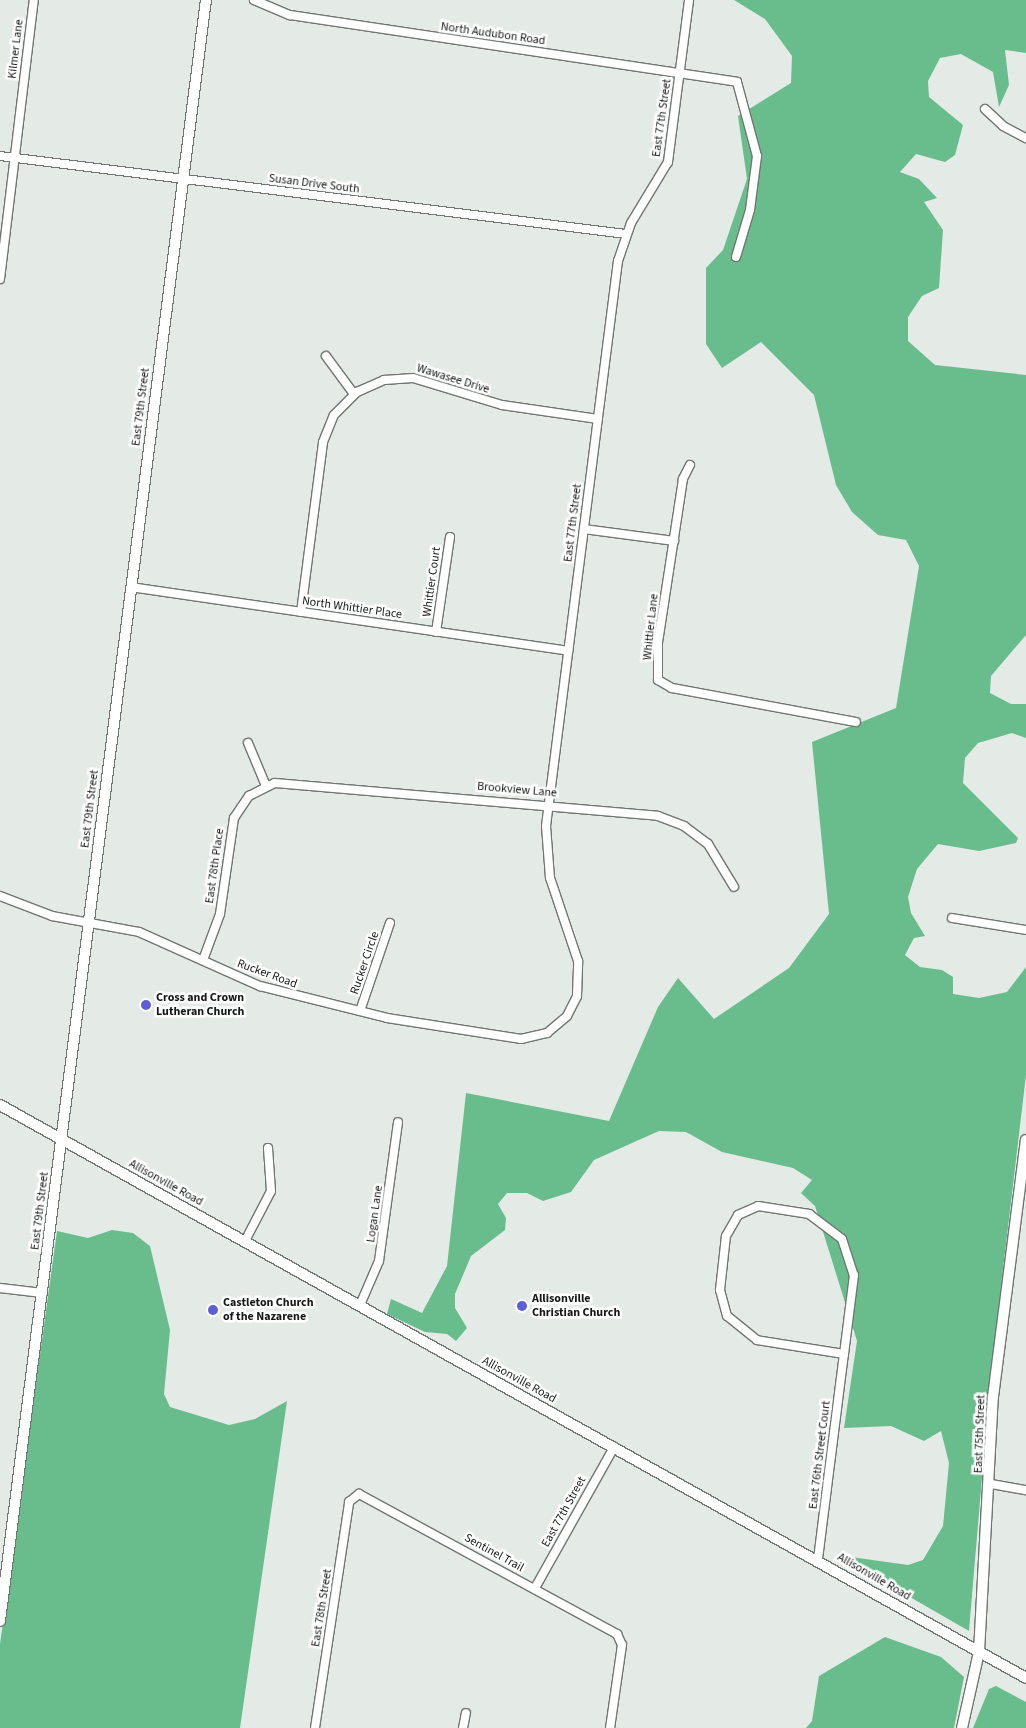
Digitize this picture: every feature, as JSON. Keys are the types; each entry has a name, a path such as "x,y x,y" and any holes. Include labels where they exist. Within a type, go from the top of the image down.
{"street":[{"name":"Kilmer Lane","path":"0,279 34,0"},
{"name":"East 79th Street","path":"0,1622 206,0"},
{"name":"North Audubon Road","path":"254,0 290,15 733,81 742,89 757,149 750,210 736,257"},
{"name":"East 77th Street","path":"536,1037 562,1022 573,1006 579,984 576,946 548,867 549,804 618,261 626,234 668,162 689,0"},
{"path":"985,109 1003,126 1026,138"},
{"name":"Susan Drive South","path":"0,156 626,234"},
{"path":"326,356 354,394"},
{"name":"Wawasee Drive","path":"301,612 323,442 334,415 354,394 380,381 413,378 502,405 598,419"},
{"name":"Whittier Lane","path":"690,465 674,541 658,643 658,680 663,686 856,722"},
{"path":"584,529 674,541"},
{"name":"Whittier Court","path":"436,632 450,536"},
{"name":"North Whittier Place","path":"132,587 568,651"},
{"path":"248,743 266,786"},
{"name":"Brookview Lane","path":"266,786 290,782 650,814 672,820 708,844 734,887"},
{"name":"East 78th Place","path":"203,960 220,914 234,818 246,799 266,786"},
{"name":"Rucker Road","path":"0,896 45,914 146,934 274,991 360,1011 513,1038 536,1037"},
{"path":"952,918 1026,930"},
{"name":"Rucker Circle","path":"360,1011 390,923"},
{"name":"Allisonville Road","path":"0,1105 818,1559 1026,1678"},
{"name":"Logan Lane","path":"360,1305 379,1261 398,1122"},
{"name":"East 75th Street","path":"962,1728 979,1652 991,1484 993,1397 1026,1140"},
{"path":"245,1241 271,1190 268,1148"},
{"name":"East 76th Street Court","path":"818,1559 844,1354 854,1275 840,1237 823,1220 798,1211 758,1206 738,1215 726,1236 720,1286 732,1322 760,1341 844,1354"},
{"path":"0,1288 43,1293"},
{"name":"East 77th Street","path":"534,1588 614,1447"},
{"path":"991,1484 1026,1490"},
{"name":"Sentinel Trail","path":"356,1495 366,1495 620,1637 610,1728"},
{"name":"East 78th Street","path":"315,1728 350,1502 356,1495"},
{"path":"464,1728 466,1713"}],"green space":[{"path":"734,0 1026,0 1026,53 1005,50 1009,85 999,107 993,72 961,54 940,58 928,81 929,97 963,125 955,155 945,162 916,154 900,172 919,179 937,198 924,202 943,230 939,288 922,296 908,317 908,341 935,365 1026,375 1026,635 991,676 990,693 1011,704 1026,704 1026,738 1012,733 978,743 965,758 963,783 1018,838 1016,843 979,851 938,844 917,869 908,897 911,913 925,936 914,938 905,955 920,967 942,970 953,977 953,994 979,998 1007,992 1026,967 1026,1075 991,1371 969,1631 837,1555 908,1565 923,1560 943,1526 949,1463 941,1431 924,1441 891,1426 844,1428 857,1341 815,1206 801,1193 812,1180 793,1168 722,1152 686,1132 659,1131 594,1160 571,1192 543,1201 527,1193 507,1193 498,1204 506,1218 505,1230 471,1256 455,1294 455,1308 467,1328 456,1341 447,1334 425,1332 387,1314 391,1299 422,1313 447,1266 466,1093 609,1121 658,1007 678,978 714,1019 789,968 829,914 812,742 896,708 919,566 906,540 878,535 852,512 836,485 814,395 761,342 722,368 706,344 706,268 723,250 747,179 738,116 791,83 792,56 765,19"},
{"path":"112,1230 133,1233 150,1246 170,1330 164,1394 170,1407 229,1425 255,1419 287,1401 240,1728 0,1728 0,1644 57,1231 88,1238"},
{"path":"885,1637 941,1657 964,1677 954,1728 806,1728 812,1721 819,1676"},
{"path":"996,1686 1026,1702 1026,1728 973,1728 989,1689"}],"place":[{"name":"Cross and Crown Lutheran Church","path":"146,1005"},
{"name":"Allisonville Christian Church","path":"522,1306"},
{"name":"Castleton Church of the Nazarene","path":"213,1310"}]}
